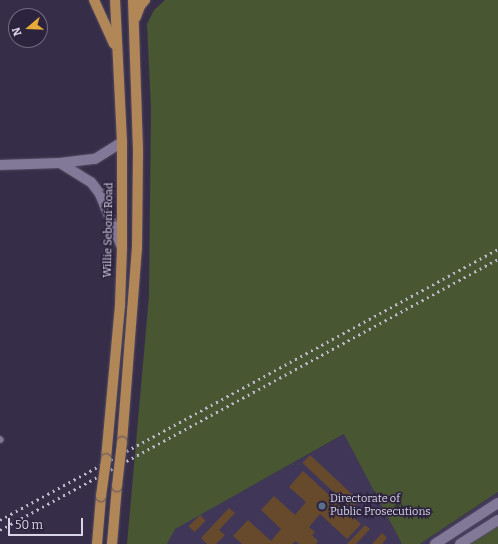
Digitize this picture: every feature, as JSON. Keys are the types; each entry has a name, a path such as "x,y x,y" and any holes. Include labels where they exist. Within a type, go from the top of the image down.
{"main road":[{"path":"94,0 117,50"},
{"name":"Willie Seboni Road","path":"97,544 120,305 122,248 122,142 115,0"},
{"path":"112,544 122,442 137,248 138,150 133,0"},
{"path":"134,48 136,17 140,6 146,0"}],"street":[{"path":"0,165 60,163 95,159 122,142"},
{"path":"60,163 91,182 100,194 122,248"},
{"path":"435,544 498,503"},
{"path":"460,544 498,520"}],"shaded area":[{"path":"345,434 402,544 167,544 174,529"},
{"path":"498,492 498,544 420,544"}],"green space":[{"path":"165,0 498,0 498,492 420,544 402,544 344,434 175,529 167,544 127,544 149,296 151,110 147,24 154,10"},
{"path":"498,525 498,544 469,544"}],"building":[{"path":"310,455 359,501 351,509 302,463"},
{"name":"Directorate of Public Prosecutions","path":"303,471 361,524 347,539 320,514 309,527 315,532 312,535 318,541 316,544 299,544 296,541 292,544 242,544 233,536 248,520 271,541 281,529 261,510 274,496 295,515 306,502 289,487"},
{"path":"229,508 235,513 219,530 225,535 216,544 207,544 201,538"},
{"path":"200,515 206,521 194,532 189,526"},
{"path":"365,525 370,529 356,544 347,544"},
{"path":"382,533 387,538 382,544 372,544"}],"railway":[{"path":"0,520 498,249"},
{"path":"0,530 498,259"}],"place":[{"name":"Directorate of Public Prosecutions","path":"322,506"}]}
